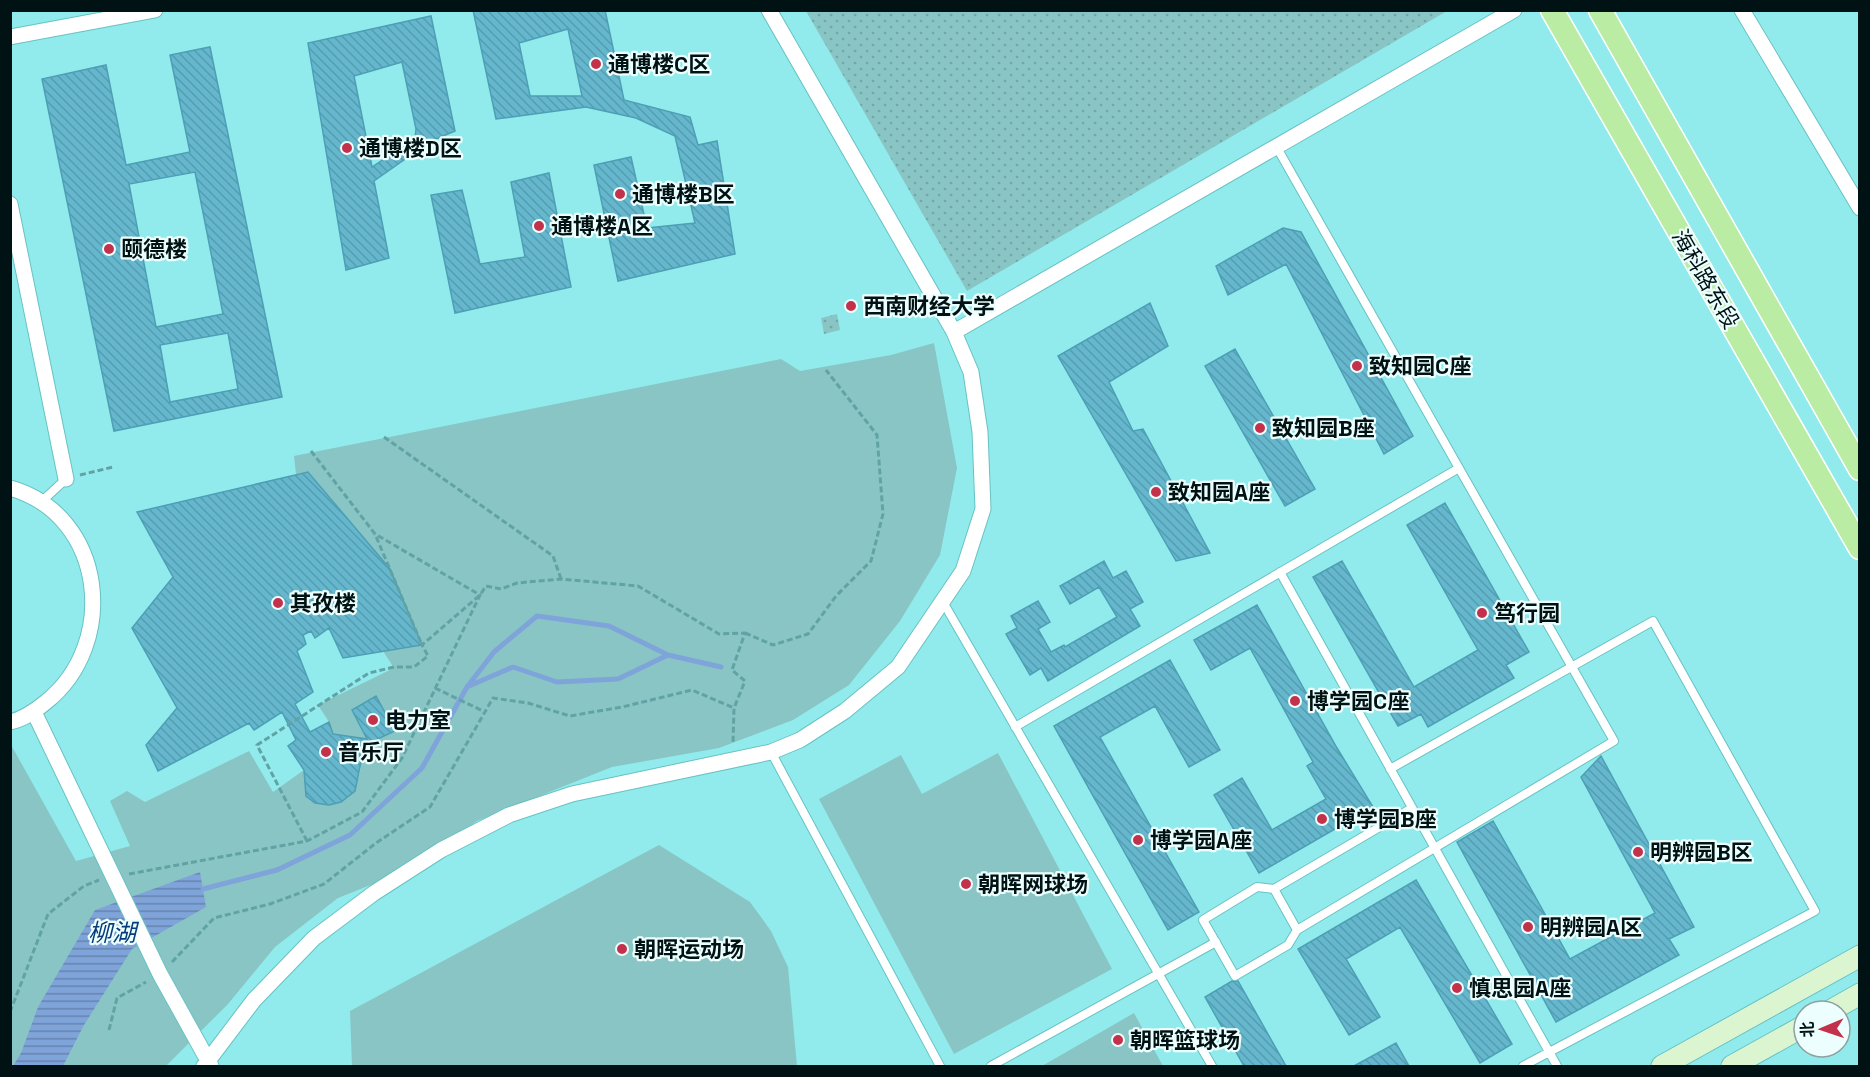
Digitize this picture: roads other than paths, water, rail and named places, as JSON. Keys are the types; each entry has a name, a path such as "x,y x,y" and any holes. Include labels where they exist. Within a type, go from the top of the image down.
{"main road":[{"name":"海科路东段","path":"1552,10 1860,548"},
{"name":"海科路东段","path":"1600,10 1860,469"},
{"path":"1662,1066 1860,956"},
{"path":"1732,1066 1792,1033"}],"street":[{"path":"10,37 154,10"},
{"path":"34,712 111,876 208,1065 254,1000 314,938 374,892 441,850 509,815 572,794 771,752 800,740 845,711 898,667 963,571 983,509 980,432 970,372 954,332 769,10"},
{"path":"954,332 1514,10"},
{"path":"1742,10 1860,208"},
{"path":"10,204 66,478"},
{"path":"10,488 40,503 71,532 85,556 94,597 88,643 77,669 60,691 34,712 10,722"}],"lane":[{"path":"1276,146 1614,741 1297,930 1288,945 1234,976 1203,920 1257,886 1274,890 1412,808"},
{"path":"1015,727 1459,468"},
{"path":"40,503 66,478"},
{"path":"1280,572 1557,1066"},
{"path":"943,602 1212,1066"},
{"path":"1390,769 1653,621 1815,911 1523,1066"},
{"path":"771,752 940,1066"},
{"path":"1274,890 1297,930"},
{"path":"991,1066 1216,942"}],"water":[{"name":"柳湖","path":"200,872 206,907 132,949 84,1025 63,1066 13,1066 21,1053 38,1007 95,910"}],"waterway":[{"path":"203,889 277,870 350,835 422,768 467,687 494,652 537,616 609,626 668,655 721,667"},
{"path":"469,686 513,667 557,682 618,679 668,655"}],"place":[{"name":"通博楼C区","path":"596,64"},
{"name":"通博楼D区","path":"347,148"},
{"name":"通博楼B区","path":"620,194"},
{"name":"通博楼A区","path":"539,226"},
{"name":"颐德楼","path":"109,249"},
{"name":"西南财经大学","path":"851,306"},
{"name":"致知园C座","path":"1357,366"},
{"name":"致知园B座","path":"1260,428"},
{"name":"致知园A座","path":"1156,492"},
{"name":"其孜楼","path":"278,603"},
{"name":"笃行园","path":"1482,613"},
{"name":"博学园C座","path":"1295,701"},
{"name":"电力室","path":"373,720"},
{"name":"音乐厅","path":"326,752"},
{"name":"博学园B座","path":"1322,819"},
{"name":"博学园A座","path":"1138,840"},
{"name":"明辨园B区","path":"1638,852"},
{"name":"朝晖网球场","path":"966,884"},
{"name":"明辨园A区","path":"1528,927"},
{"name":"朝晖运动场","path":"622,949"},
{"name":"慎思园A座","path":"1457,988"},
{"name":"朝晖篮球场","path":"1118,1040"}]}
